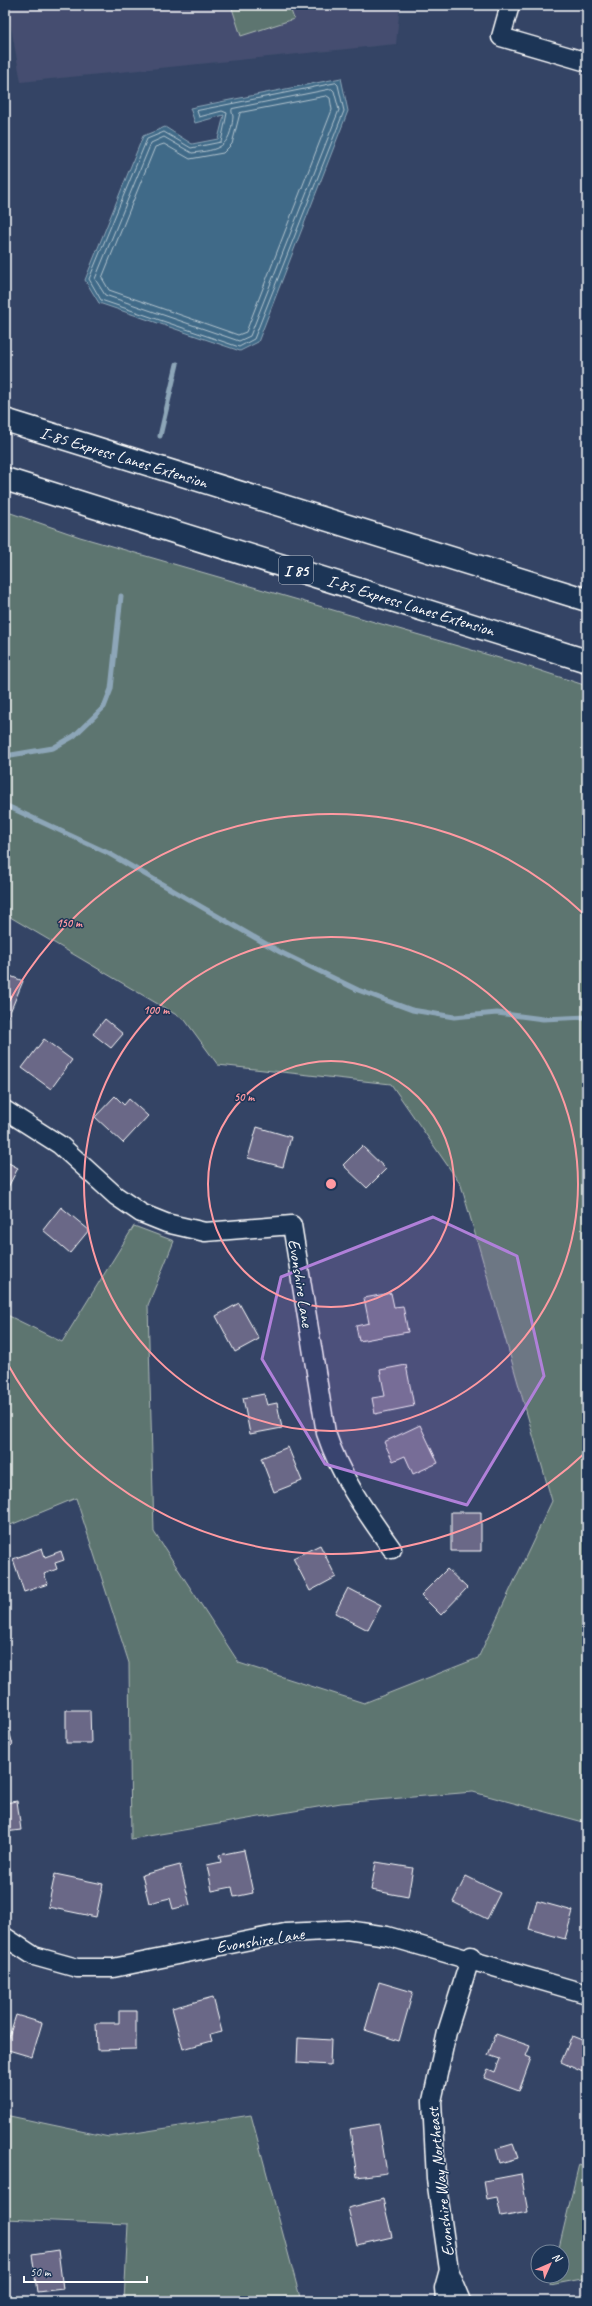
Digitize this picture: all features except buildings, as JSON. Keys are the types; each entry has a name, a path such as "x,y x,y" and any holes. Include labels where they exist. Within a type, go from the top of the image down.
{"highway":[{"name":"I-85 Express Lanes Extension","path":"5,420 587,600"},
{"name":"I-85 Express Lanes Extension","path":"5,479 587,661"}],"street":[{"path":"510,5 501,37 587,62"},
{"name":"Evonshire Lane","path":"5,1110 60,1146 116,1196 141,1213 166,1223 205,1232 292,1225 326,1432 334,1457 355,1498 392,1550"},
{"name":"Evonshire Lane","path":"6,1939 34,1956 77,1968 113,1968 285,1932 347,1930 387,1936 471,1957 587,1994"},
{"name":"Evonshire Way Northeast","path":"462,2301 449,2270 436,2179 432,2101 446,2032 471,1957"},
{"name":"Evonshire Way Northeast","path":"445,2301 444,2288 449,2270"}],"highlighted area":[{"path":"433,1217 517,1256 544,1376 467,1505 325,1464 262,1359 281,1277"}],"shaded area":[{"path":"7,5 400,5 396,44 21,82"}],"green space":[{"path":"231,5 289,5 294,19 241,36"},
{"path":"5,511 80,537 520,664 587,686 587,1823 473,1792 341,1803 131,1839 129,1663 76,1498 8,1526 5,1521 5,1314 62,1342 134,1226 174,1241 148,1305 154,1532 239,1663 364,1703 478,1658 552,1501 461,1185 391,1084 218,1065 185,1020 5,914"},
{"path":"5,2115 109,2137 251,2115 301,2301 124,2301 128,2224 5,2219"},
{"path":"579,2164 587,2167 587,2278 570,2281 570,2244 560,2244"}],"water":[{"path":"341,78 348,111 258,342 240,351 99,303 85,280 143,136 165,127 192,144 218,139 224,115 195,123 190,108"}],"waterway":[{"path":"160,436 177,364"},
{"path":"5,756 53,748 74,736 104,707 111,689 121,596"},
{"path":"5,805 108,853 280,952 358,990 412,1010 454,1017 497,1013 543,1019 587,1017"}]}
